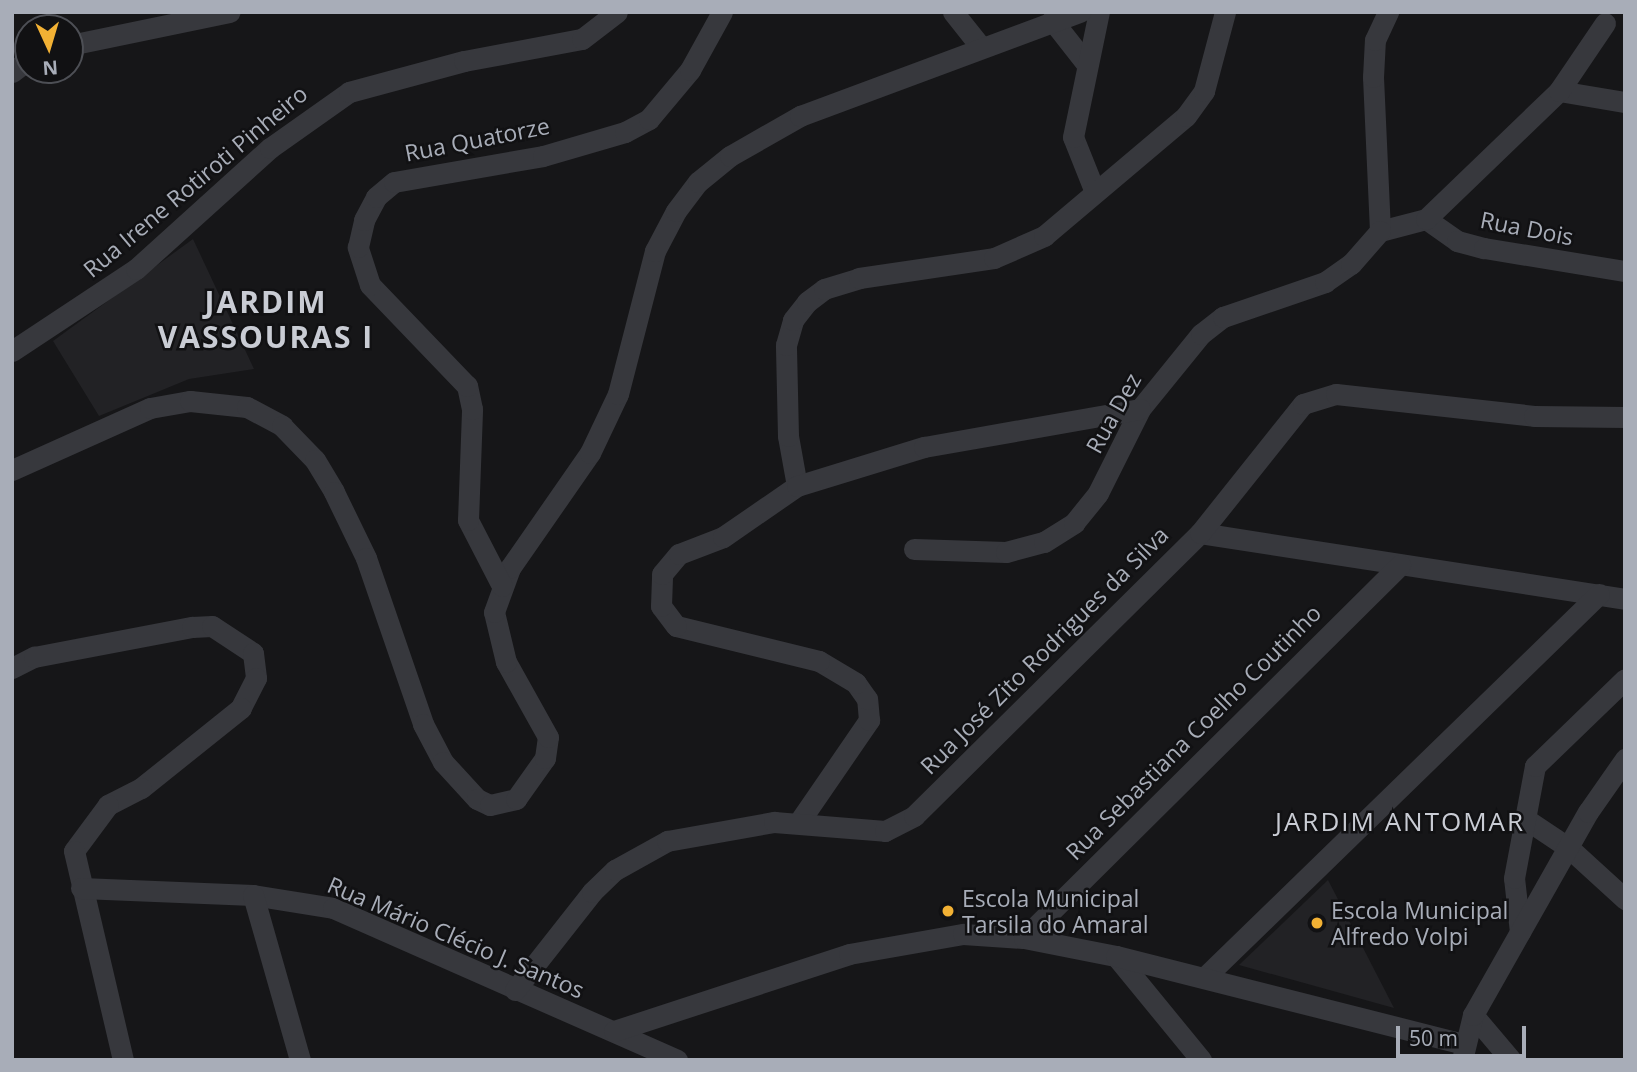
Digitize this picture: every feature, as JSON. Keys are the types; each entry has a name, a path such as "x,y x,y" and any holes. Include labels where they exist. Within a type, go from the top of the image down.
{"street":[{"path":"84,42 230,12"},
{"name":"Rua Irene Rotiroti Pinheiro","path":"12,351 136,269 270,148 349,92 451,64 582,39 617,12"},
{"name":"Rua Quatorze","path":"502,586 468,520 472,409 467,386 370,285 358,247 364,220 376,197 394,182 543,156 625,132 649,120 690,70 722,12"},
{"path":"953,12 980,46"},
{"path":"12,470 150,408 190,401 247,407 282,426 315,460 345,514 411,678 423,724 443,762 461,785 490,804 516,799 533,780 548,747 499,639 494,612 502,586 590,453 633,348 655,251 698,182 730,156 800,116 980,46 1080,12"},
{"path":"1095,192 1073,137 1085,62 1099,12"},
{"path":"797,486 788,436 786,345 793,320 807,302 824,289 859,278 1022,249 1186,116 1204,91 1225,12"},
{"path":"1388,12 1375,40 1373,77 1380,231 1426,219 1559,91 1605,23"},
{"path":"1052,20 1085,62"},
{"path":"1559,91 1625,102"},
{"name":"Rua Dois","path":"1426,219 1457,241 1484,248 1625,271"},
{"name":"Rua Dez","path":"914,550 1006,552 1044,542 1074,523 1098,493 1140,409 1201,334 1223,317 1325,282 1351,264 1380,231"},
{"path":"1200,533 1286,418 1317,397 1336,394 1534,416 1621,418"},
{"path":"799,822 869,720 867,699 856,683 819,661 676,626 661,606 662,574 679,554 723,537 797,486 959,439 1140,409"},
{"name":"Rua José Zito Rodrigues da Silva","path":"515,990 592,892 640,854 713,830 799,822 864,833 885,831 914,816 1200,533 1625,598"},
{"name":"Rua Sebastiana Coelho Coutinho","path":"1024,938 1400,565"},
{"path":"1206,976 1600,594"},
{"path":"12,668 34,657 192,627 212,626 253,653 256,678 241,708 141,788 108,805 74,851 123,1060"},
{"path":"1520,933 1514,878 1535,766 1625,678"},
{"path":"614,1031 849,954 963,934 1024,938 1206,976 1462,1052 1473,1015 1569,848 1625,759"},
{"path":"1527,820 1569,848 1625,899"},
{"name":"Rua Mário Clécio J. Santos","path":"81,888 253,895 333,908 677,1060"},
{"path":"253,895 300,1060"},
{"path":"1116,956 1201,1060"},
{"path":"1473,1015 1511,1060"}],"shaded area":[{"path":"193,239 254,369 189,379 99,416 53,341"},
{"name":"Escola Municipal Alfredo Volpi","path":"1328,880 1394,1008 1239,965"}],"place":[{"name":"Escola Municipal Tarsila do Amaral","path":"948,911"},
{"name":"Escola Municipal Alfredo Volpi","path":"1317,923"}],"district":[{"name":"JARDIM VASSOURAS I","path":"266,319"},
{"name":"JARDIM ANTOMAR","path":"1400,822"}]}
